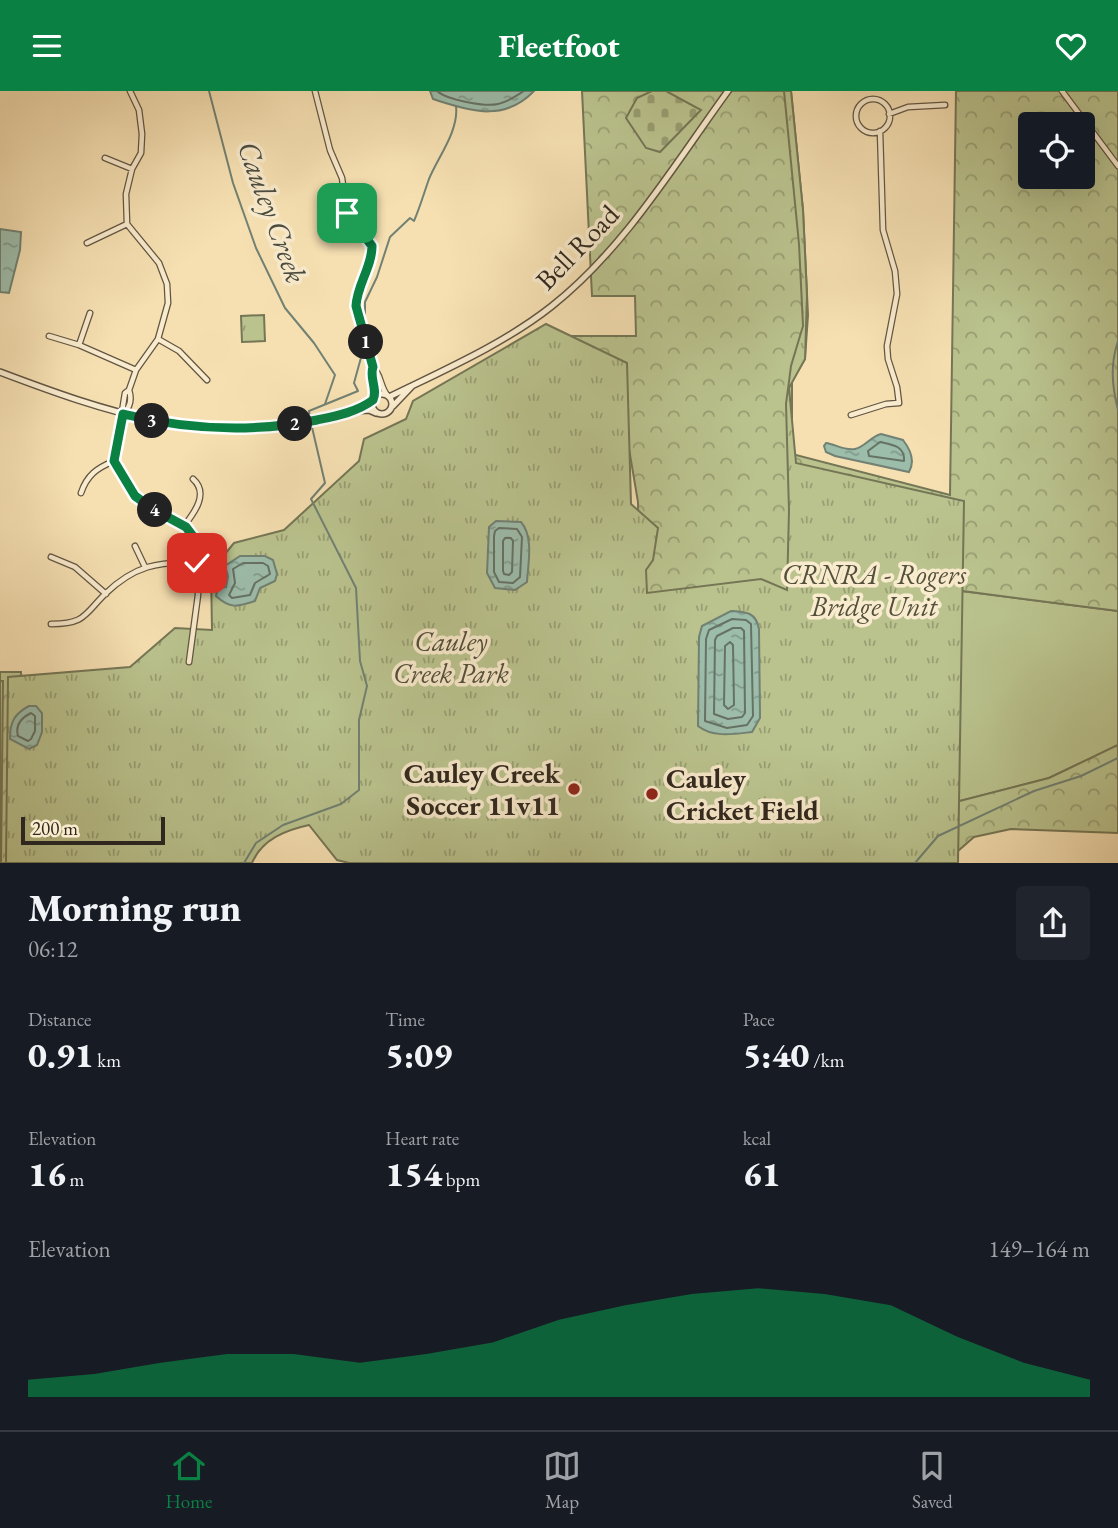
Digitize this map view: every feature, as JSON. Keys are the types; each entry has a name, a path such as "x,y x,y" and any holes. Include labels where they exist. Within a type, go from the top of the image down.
{"street":[{"path":"130,91 139,110 142,134 141,153 132,169 126,194 127,224 159,263 167,284 168,303 158,339 136,370 129,390 125,393 114,461 135,496 184,526 198,543 198,595 189,662"},
{"path":"315,91 330,150 342,178 347,213 372,246 356,306 373,367 372,407 376,413"},
{"name":"Bell Road","path":"352,411 380,394 388,396 415,384 513,332 553,305 583,278 628,228 728,91"},
{"path":"1062,91 1118,166"},
{"path":"867,98 883,102 889,114 887,124 880,131 867,132 857,124 857,108 867,98"},
{"path":"889,114 908,107 945,104"},
{"path":"851,415 886,404 899,403 887,346 897,294 895,271 883,230 880,131"},
{"path":"105,157 132,169"},
{"path":"88,243 127,224"},
{"path":"79,345 90,313"},
{"path":"49,336 79,345 136,370"},
{"path":"158,339 179,351 207,380"},
{"path":"373,367 377,370 382,389 393,406"},
{"name":"Bell Road","path":"0,372 78,401 123,414 189,427 223,429 289,426 352,411 369,410 387,414 415,384"},
{"path":"81,493 85,479 98,468 114,461"},
{"path":"184,526 200,499 198,483 193,479"},
{"path":"135,546 145,567"},
{"path":"51,557 75,567 106,594"},
{"path":"51,624 70,624 89,614 106,594 145,567 167,561 197,563"}],"green space":[{"name":"CRNRA - Rogers Bridge Unit","path":"582,91 791,91 803,210 808,315 805,359 792,381 792,454 950,495 956,91 1118,91 1118,611 962,591 956,802 1049,778 1118,745 1118,833 1011,829 974,837 958,851 957,863 639,600 638,502 623,413 557,336 636,336 635,296 592,296"},
{"path":"652,91 666,91 701,110 660,152 646,148 626,118 637,98"},
{"name":"Cauley Creek Park","path":"784,91 791,91 803,210 807,296 805,359 789,388 796,463 964,501 958,863 349,863 337,860 309,825 268,842 252,863 6,863 8,677 130,667 175,628 212,630 211,571 234,543 284,530 359,461 364,439 406,419 413,401 546,324 627,363 631,504 658,528 653,560 646,570 647,593 761,579 787,590 789,511 786,404 791,366 803,326 799,244"},
{"path":"264,315 265,341 242,342 241,316"},
{"path":"962,591 1118,611 1118,745 1049,778 956,802"},
{"path":"0,672 21,672 25,863 0,863"},
{"path":"0,681 3,681 1,863 0,863"}],"water":[{"path":"430,91 534,91 512,107 477,111 433,99"},
{"path":"0,229 21,232 20,250 9,293 0,292"},
{"path":"881,434 906,443 912,459 909,472 835,456 826,452 824,446 826,443 855,449"},
{"path":"496,521 521,522 528,535 527,582 515,590 495,588 487,573 489,527"},
{"path":"240,556 265,556 273,560 277,574 275,581 260,588 255,601 234,606 216,596 218,588 226,587 228,576 225,566"},
{"path":"731,611 750,614 758,623 760,718 752,732 717,734 698,726 699,637 702,626"},
{"path":"29,706 36,706 42,713 42,732 37,745 29,749 10,739 14,719"}],"waterway":[{"name":"Cauley Creek","path":"209,91 233,183 256,248 285,308 314,343 335,375 325,404"},
{"path":"365,330 365,302 377,277 390,237 410,218 414,221 429,179 451,134 456,106"},
{"path":"1118,341 1113,375 1118,410"},
{"path":"310,418 309,411 358,391 354,383 365,343"},
{"name":"Cauley Creek","path":"244,863 256,843 283,825 341,804 359,790 359,720 367,686 360,661 356,588 311,499 325,483 311,423"},
{"path":"915,863 938,836 1034,791 1081,776 1118,758"}],"place":[{"name":"Cauley Creek Soccer 11v11","path":"574,789"},
{"name":"Cauley Cricket Field","path":"652,794"}],"route":[{"path":"197,563 198,543 186,527 135,496 114,461 123,414 189,427 251,428 289,426 342,414 369,404 375,392 373,367 357,317 356,298 372,246 371,241 351,221 347,213"}]}
